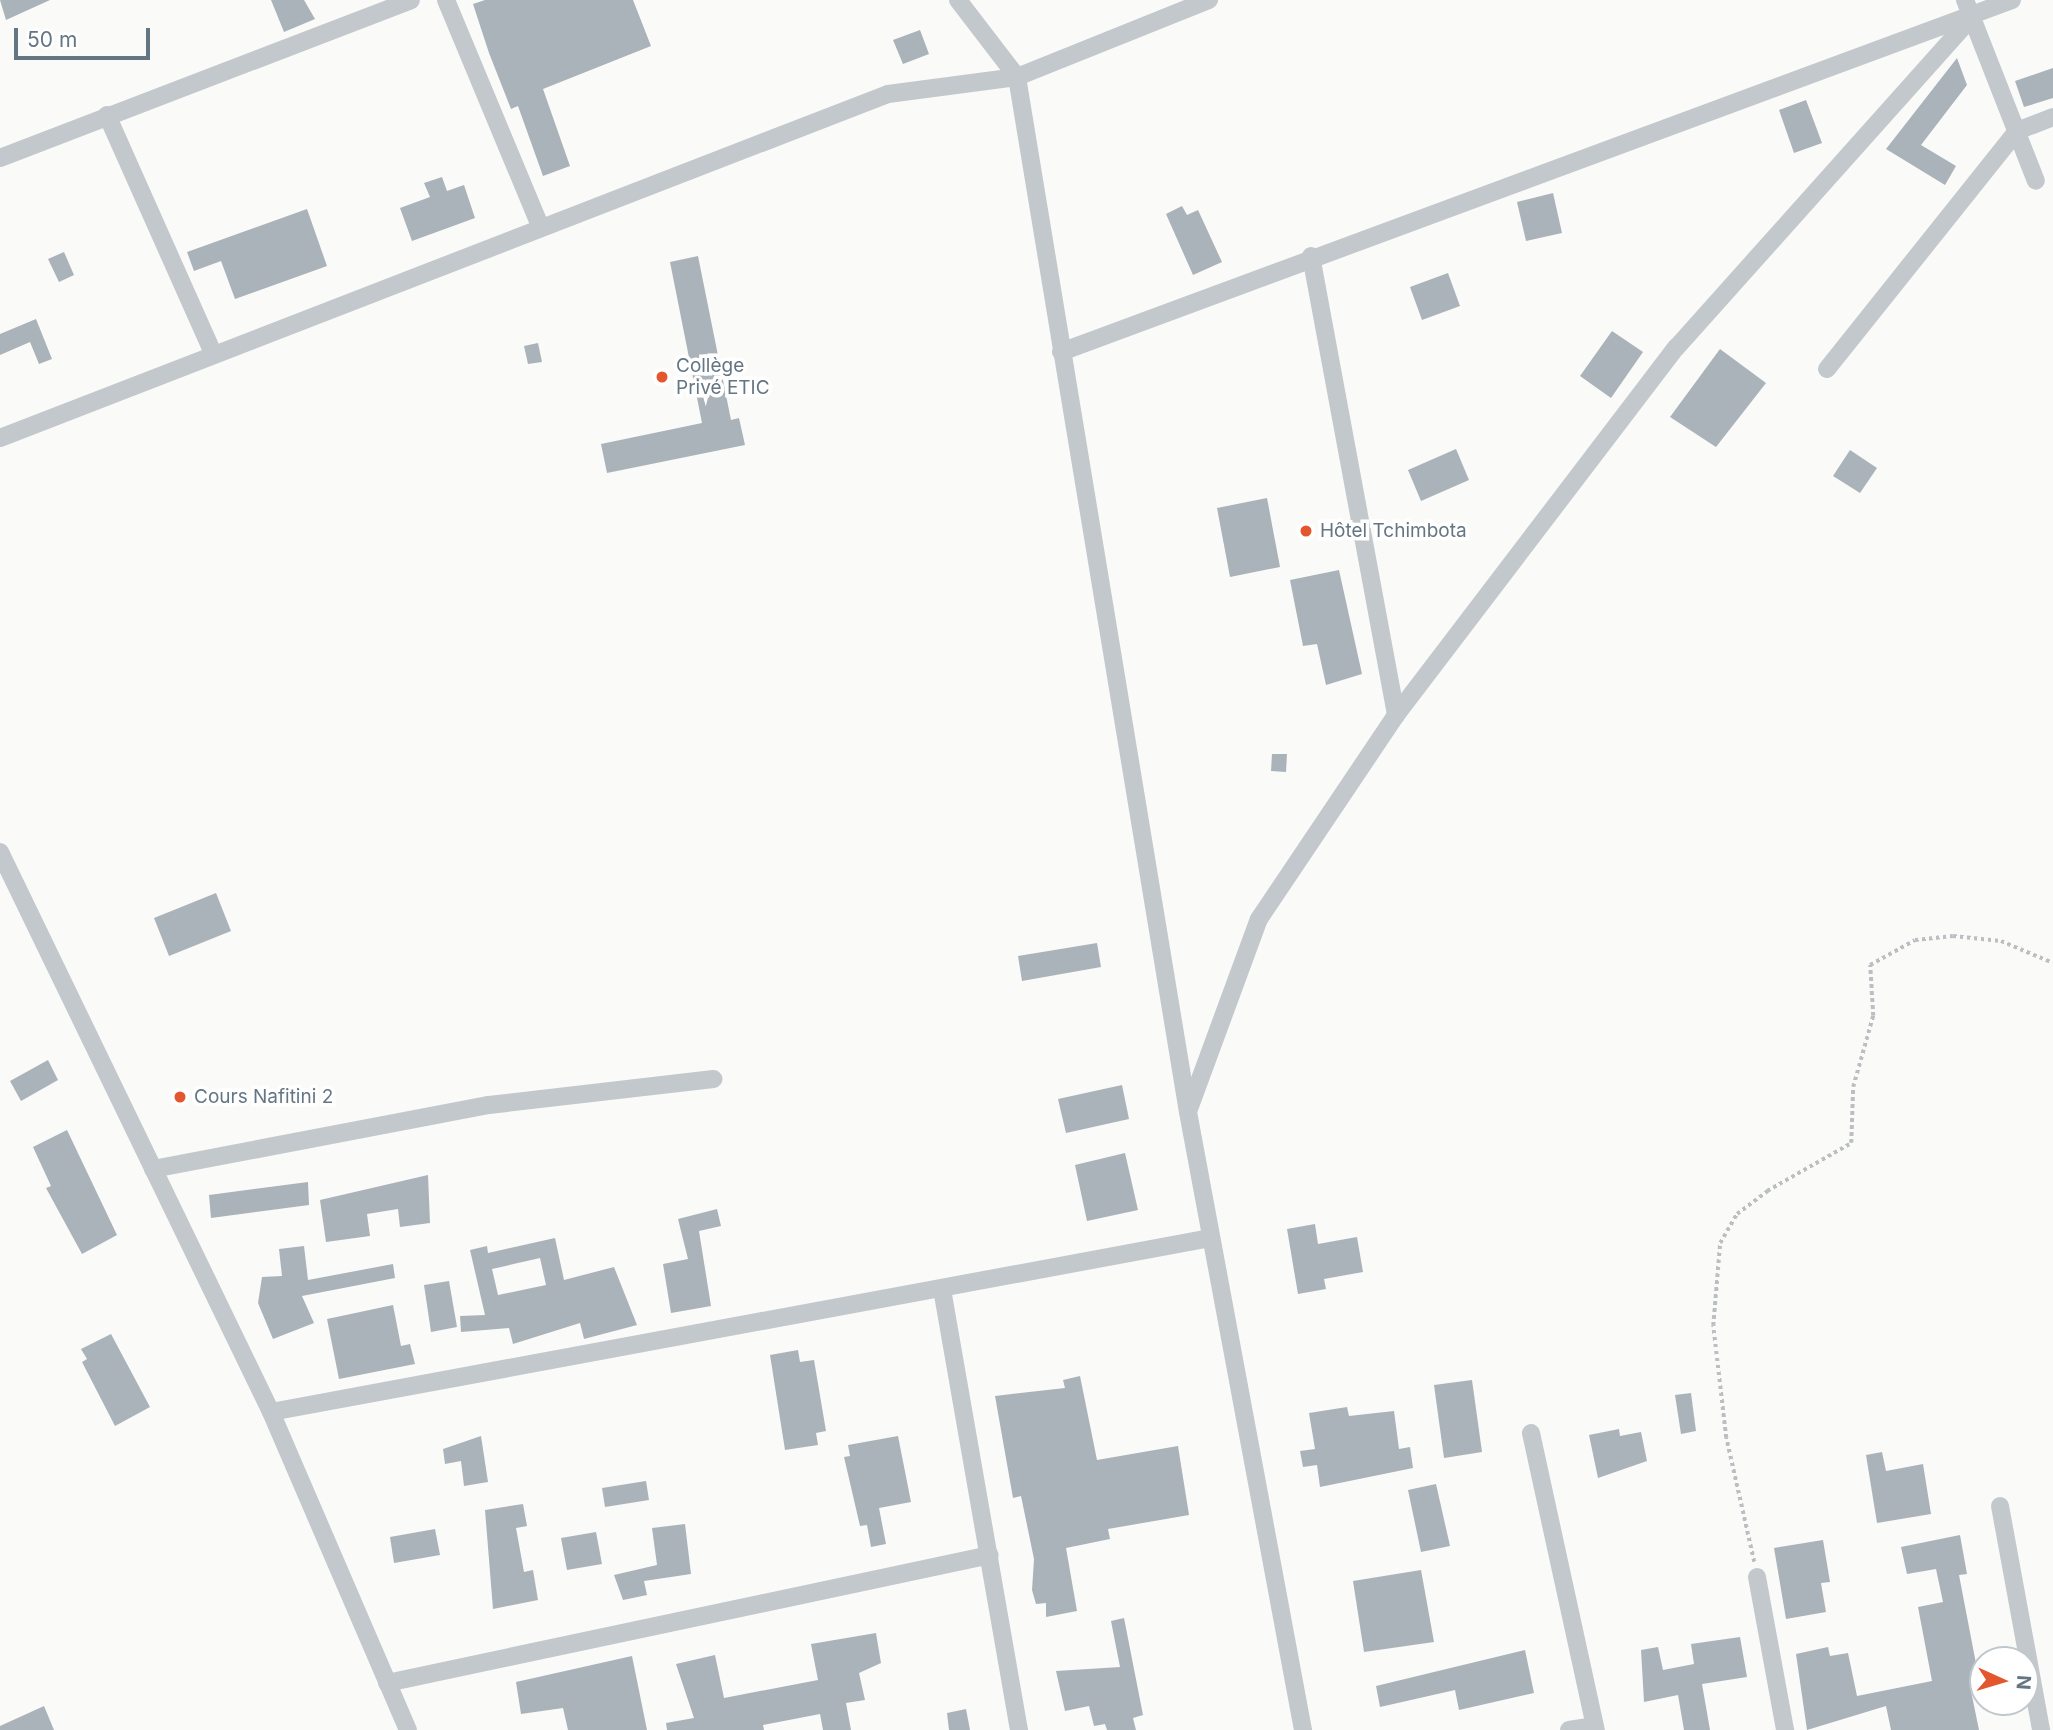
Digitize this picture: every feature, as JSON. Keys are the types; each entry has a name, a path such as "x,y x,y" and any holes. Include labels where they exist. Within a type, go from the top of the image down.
{"street":[{"path":"0,158 411,0"},
{"path":"446,0 541,228"},
{"path":"958,0 1017,77 1188,1112 1303,1730"},
{"path":"0,439 213,353 888,94 1017,77 1209,0"},
{"path":"1061,352 1969,8 2012,0"},
{"path":"1969,8 2036,181"},
{"path":"1188,1112 1259,919 1396,715 1676,348 1969,8"},
{"path":"107,116 213,353"},
{"path":"1827,369 2017,131 2053,117"},
{"path":"1311,256 1396,715"},
{"path":"0,852 271,1412 408,1730"},
{"path":"153,1168 489,1105 714,1079"},
{"path":"271,1412 1211,1238"},
{"path":"942,1289 990,1555 1018,1730"},
{"path":"1531,1433 1595,1728 1569,1730"},
{"path":"2000,1506 2041,1730"},
{"path":"387,1684 990,1555"},
{"path":"1757,1577 1785,1730"}],"path":[{"path":"1757,1577 1726,1438 1713,1325 1720,1243 1737,1214 1767,1191 1852,1143 1853,1087 1873,1016 1870,965 1915,940 1953,936 2001,941 2053,963"}],"building":[{"path":"0,0 50,0 6,20"},
{"path":"271,0 304,0 315,19 284,32"},
{"path":"485,0 633,0 651,46 543,89 570,166 543,176 518,106 511,109 489,53 473,4"},
{"path":"920,30 929,54 903,64 893,40"},
{"path":"1957,58 1967,85 1921,145 1956,166 1945,185 1886,149"},
{"path":"2053,68 2053,98 2024,107 2015,81"},
{"path":"1806,100 1822,143 1794,153 1779,110"},
{"path":"442,177 447,191 464,185 475,218 412,241 400,208 430,197 424,183"},
{"path":"1553,193 1562,233 1526,241 1517,202"},
{"path":"1182,206 1187,215 1198,210 1222,262 1193,275 1166,214"},
{"path":"307,209 327,266 235,299 221,261 194,271 187,252"},
{"path":"64,252 74,275 59,282 48,259"},
{"path":"698,256 731,420 739,418 745,445 607,473 601,444 702,423 670,262"},
{"path":"1448,273 1460,306 1422,320 1410,287"},
{"path":"36,319 52,359 39,364 30,342 0,355 0,334"},
{"path":"1612,331 1643,352 1611,398 1580,376"},
{"path":"538,343 542,362 528,364 524,346"},
{"path":"1720,349 1766,383 1716,447 1670,417"},
{"path":"1456,449 1469,480 1421,501 1408,470"},
{"path":"1850,450 1877,468 1860,493 1833,476"},
{"path":"1267,498 1280,567 1230,577 1217,508"},
{"path":"1339,570 1362,674 1326,685 1317,644 1303,646 1290,580"},
{"path":"1272,754 1287,754 1286,772 1271,771"},
{"path":"216,893 231,931 169,956 154,918"},
{"path":"1097,943 1101,967 1022,981 1018,956"},
{"path":"48,1060 58,1080 21,1101 10,1081"},
{"path":"1122,1085 1129,1119 1066,1133 1058,1099"},
{"path":"67,1130 117,1235 82,1254 46,1188 51,1186 33,1147"},
{"path":"1125,1153 1138,1210 1087,1221 1075,1165"},
{"path":"428,1175 430,1223 400,1227 398,1209 367,1214 370,1236 326,1242 320,1200"},
{"path":"308,1182 309,1205 211,1218 209,1195"},
{"path":"717,1209 721,1226 699,1231 711,1306 671,1313 663,1264 688,1259 678,1219"},
{"path":"1315,1224 1318,1244 1357,1237 1363,1272 1324,1279 1326,1289 1298,1294 1287,1229"},
{"path":"555,1238 564,1280 614,1267 637,1325 584,1339 580,1323 513,1344 509,1328 461,1332 460,1316 485,1315 470,1250 487,1246 488,1253","holes":["540,1258 546,1285 498,1295 492,1269"]},
{"path":"304,1246 308,1280 393,1264 395,1278 302,1296 314,1323 273,1339 258,1303 262,1277 282,1276 279,1249"},
{"path":"449,1281 457,1327 431,1332 424,1285"},
{"path":"393,1305 401,1346 410,1344 415,1364 339,1379 327,1319"},
{"path":"111,1334 150,1407 115,1426 82,1362 87,1359 81,1349"},
{"path":"798,1350 800,1362 814,1360 826,1431 816,1433 818,1445 785,1450 770,1355"},
{"path":"1080,1376 1097,1460 1178,1446 1189,1515 1108,1529 1110,1539 1066,1548 1077,1611 1046,1617 1046,1603 1036,1604 1032,1590 1034,1559 1021,1496 1013,1498 995,1396 1065,1388 1063,1380"},
{"path":"1472,1380 1482,1452 1444,1458 1434,1385"},
{"path":"1691,1393 1696,1431 1681,1434 1675,1395"},
{"path":"1347,1407 1349,1416 1394,1411 1399,1449 1410,1447 1413,1468 1320,1487 1317,1465 1303,1467 1300,1451 1315,1449 1309,1413"},
{"path":"1619,1429 1620,1436 1641,1432 1647,1461 1598,1478 1589,1435"},
{"path":"481,1436 488,1482 464,1486 461,1461 445,1464 443,1449"},
{"path":"898,1436 911,1502 879,1508 886,1544 871,1547 867,1525 860,1526 844,1457 850,1456 848,1445"},
{"path":"1882,1452 1886,1471 1923,1464 1931,1514 1877,1523 1866,1455"},
{"path":"646,1481 649,1500 605,1507 602,1488"},
{"path":"1436,1484 1450,1546 1421,1552 1408,1490"},
{"path":"523,1504 527,1526 516,1528 524,1572 533,1570 538,1600 493,1609 485,1510"},
{"path":"685,1524 691,1574 644,1581 647,1595 623,1600 614,1575 657,1565 652,1528"},
{"path":"435,1529 440,1555 394,1563 390,1537"},
{"path":"596,1532 602,1564 567,1570 561,1538"},
{"path":"1960,1535 1967,1574 1959,1575 1973,1646 1969,1646 1969,1716 1976,1716 1979,1730 1891,1730 1886,1706 1807,1730 1796,1654 1828,1647 1830,1656 1848,1653 1857,1696 1932,1681 1918,1607 1943,1602 1936,1569 1907,1574 1901,1547"},
{"path":"1823,1540 1830,1582 1821,1583 1826,1612 1786,1619 1774,1548"},
{"path":"1421,1570 1434,1642 1364,1652 1353,1581"},
{"path":"1124,1618 1143,1715 1133,1718 1136,1730 1107,1730 1105,1724 1094,1726 1089,1706 1065,1711 1056,1671 1120,1667 1111,1621"},
{"path":"876,1633 881,1663 859,1673 865,1700 846,1703 851,1730 823,1730 820,1714 763,1725 764,1730 667,1730 666,1723 694,1718 676,1664 715,1655 724,1698 818,1680 811,1644"},
{"path":"1740,1637 1747,1677 1702,1684 1710,1730 1684,1730 1678,1695 1644,1702 1641,1650 1658,1647 1663,1670 1694,1664 1691,1644"},
{"path":"1525,1650 1534,1693 1459,1710 1455,1690 1380,1707 1376,1686"},
{"path":"632,1656 647,1730 568,1730 563,1708 521,1714 516,1682"},
{"path":"44,1706 54,1730 0,1730 0,1726"},
{"path":"966,1709 970,1730 949,1730 947,1713"}],"place":[{"name":"Collège Privé ETIC","path":"662,377"},
{"name":"Hôtel Tchimbota","path":"1306,531"},
{"name":"Cours Nafitini 2","path":"180,1097"}]}
